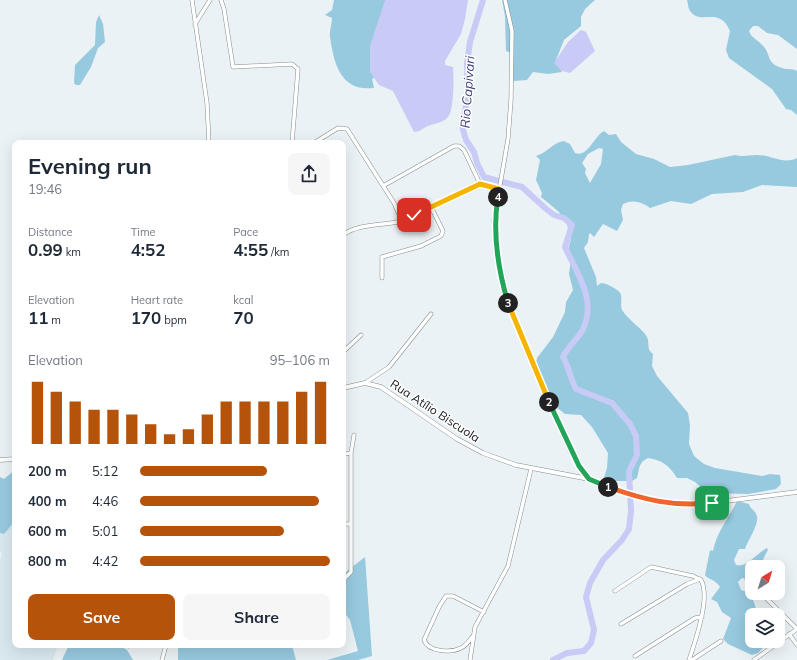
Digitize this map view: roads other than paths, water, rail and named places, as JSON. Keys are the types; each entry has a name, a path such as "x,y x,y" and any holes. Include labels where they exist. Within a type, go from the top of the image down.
{"street":[{"path":"192,0 207,103 209,140"},
{"path":"195,24 210,0"},
{"path":"221,0 224,9 233,67 292,64 298,69 292,140"},
{"path":"505,0 512,31 512,78 508,139 494,220 494,233 503,288 509,307 572,453 589,479"},
{"path":"319,140 338,128 343,127 348,131 394,203 402,221"},
{"path":"383,186 454,146 459,146 464,150 480,184"},
{"path":"346,234 352,229 389,225 402,221 480,184 500,187"},
{"path":"382,278 381,259 384,256 421,246 441,236 443,231 431,207"},
{"path":"346,387 365,383 389,367 431,314"},
{"path":"346,349 361,334"},
{"name":"Rua Atílio Biscuola","path":"365,383 381,387 471,448 502,461 531,469 589,479 634,496 663,503 684,505 797,492"},
{"path":"346,577 351,572 351,453 354,435"},
{"path":"346,454 351,453"},
{"path":"0,460 12,459"},
{"path":"470,660 475,627 508,566 531,469"},
{"path":"614,591 651,567 700,579 703,583 704,590 702,617 691,660"},
{"path":"687,584 690,576"},
{"path":"621,624 687,584 700,579"},
{"path":"473,636 464,647 452,651 437,650 428,646 424,640 439,607 446,596 453,596 484,612"},
{"path":"754,660 797,629 768,600"},
{"path":"635,656 693,620 702,617"},
{"path":"693,620 700,625"},
{"path":"789,634 797,645"},
{"path":"691,660 721,641"},
{"path":"162,660 165,648"}],"waterway":[{"name":"Rio Capivari","path":"483,0 470,42 467,64 468,97 462,126 466,140 474,152 477,163 484,177 522,187 554,215 564,218 572,225 565,247 584,287 588,308 587,318 583,329 563,357 576,389 612,403 630,424 636,436 637,455 629,471 631,511 629,529 622,540 603,560 590,583 586,597 594,630 591,643 584,651 567,653 553,660"}]}
